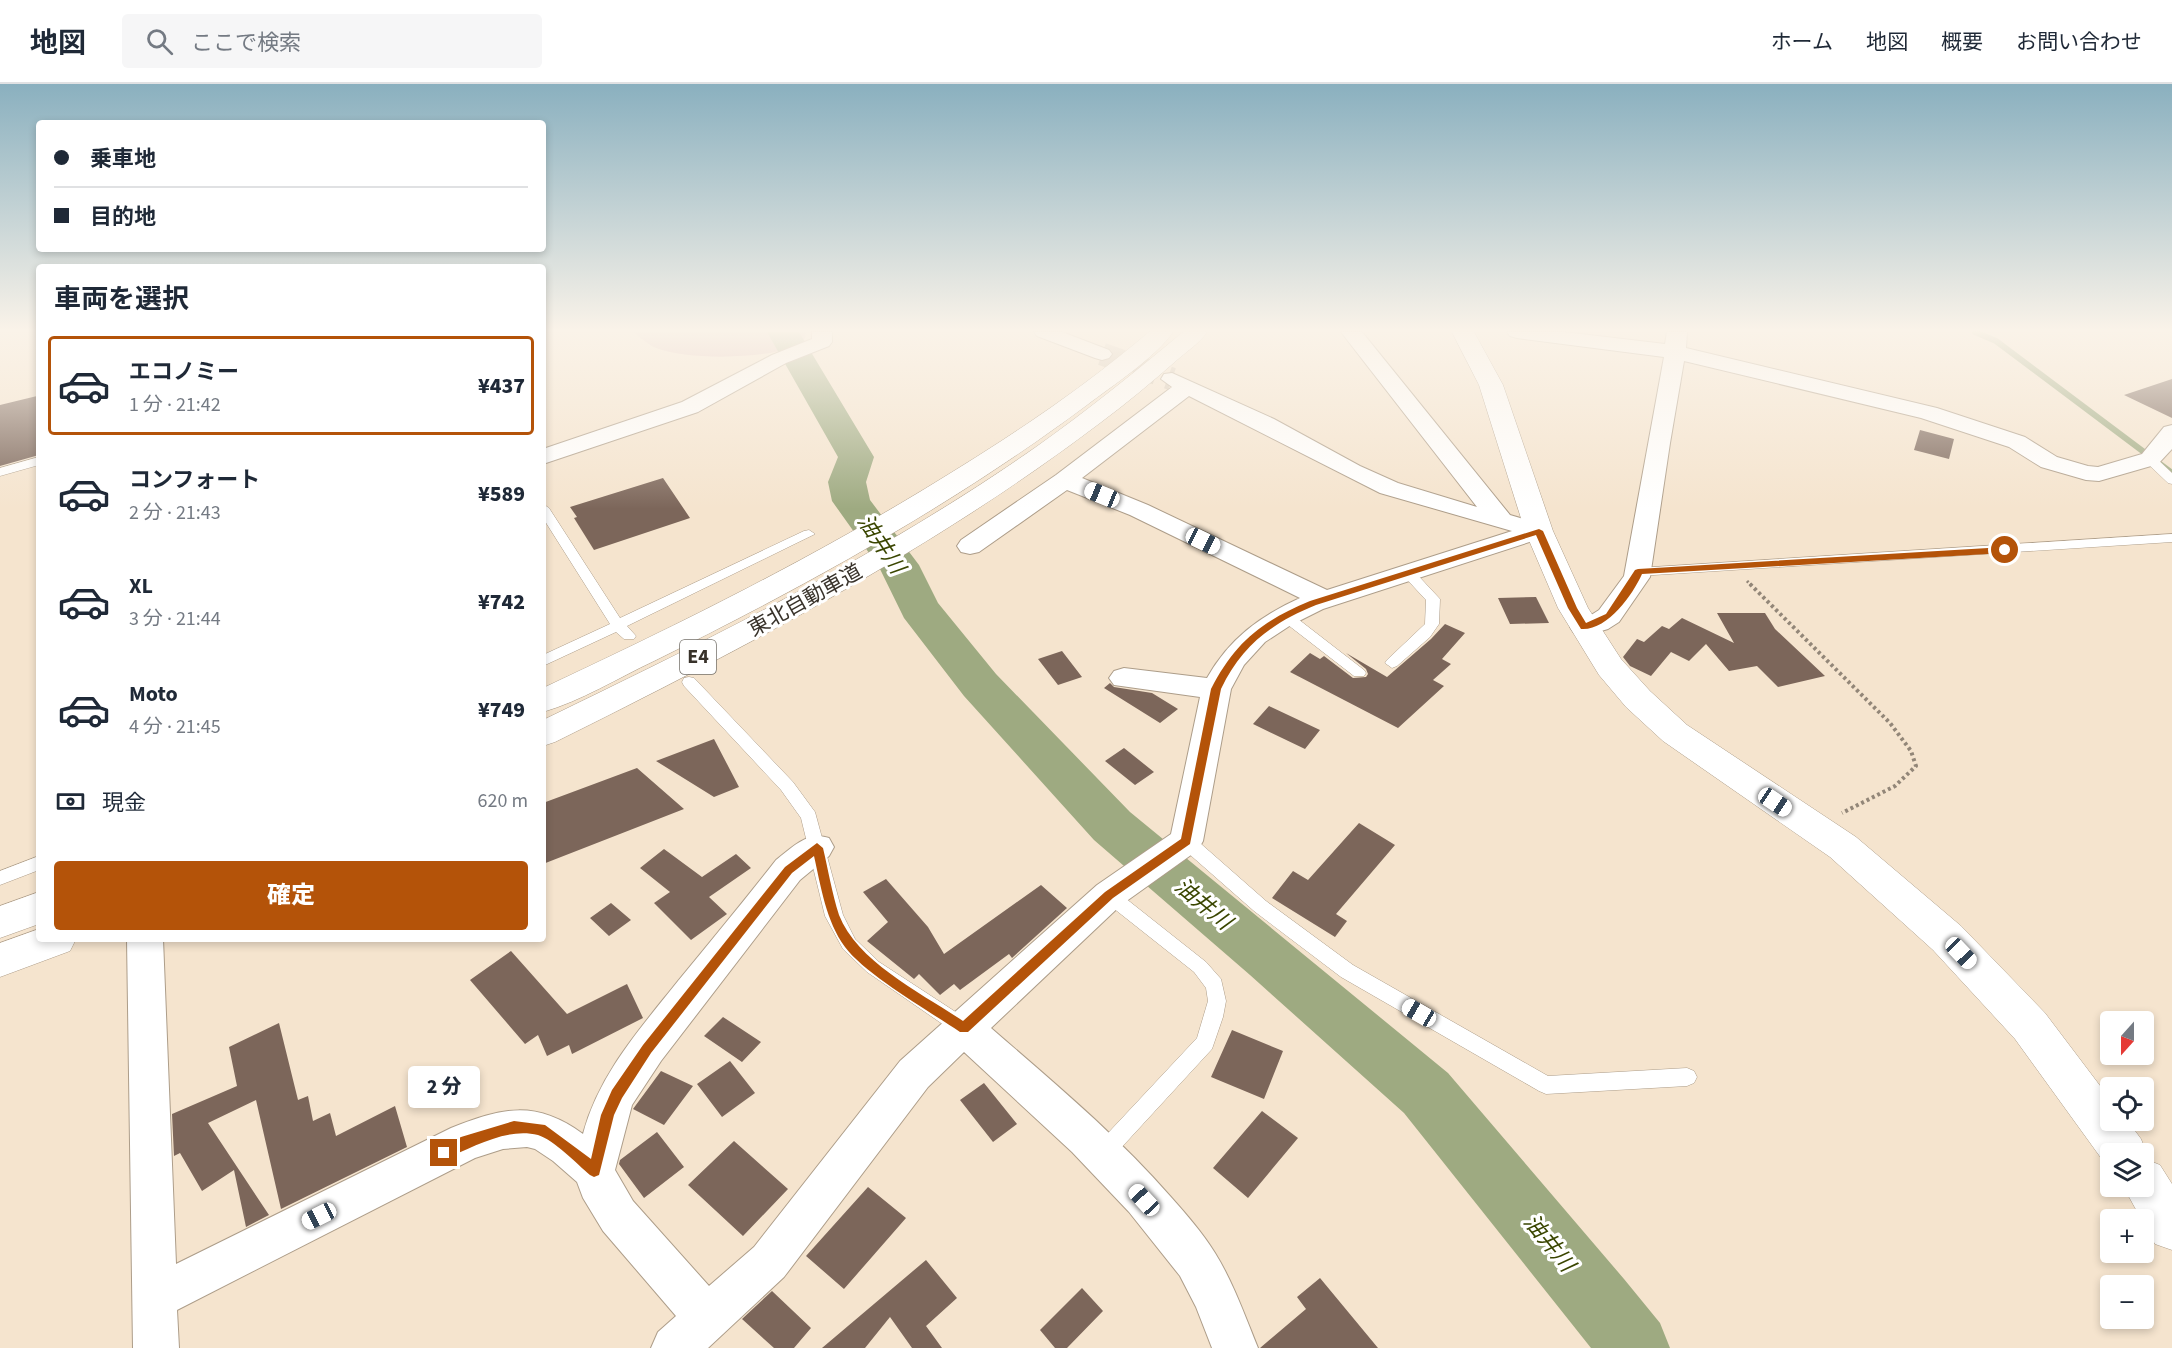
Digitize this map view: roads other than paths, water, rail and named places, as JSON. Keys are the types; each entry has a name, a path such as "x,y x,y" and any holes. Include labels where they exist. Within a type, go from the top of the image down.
{"main road":[{"name":"東北自動車道","path":"940,508 1014,445 1088,391"},
{"name":"東北自動車道","path":"546,733 768,622 842,565 940,508 1041,456 1128,391"},
{"path":"1493,391 1539,531 1573,608 1610,667 1638,699 1675,733 1843,847 1947,938 2023,1018 2117,1143"},
{"name":"東北自動車道","path":"546,700 740,605 842,565"},
{"path":"0,922 36,909"},
{"path":"0,960 48,942"},
{"path":"2154,1197 2172,1227"}],"street":[{"path":"546,456 690,406 718,391"},
{"path":"970,546 1065,480 1171,391"},
{"path":"1197,391 1389,488 1539,531"},
{"path":"1398,391 1501,521"},
{"path":"1584,627 1598,623 1609,616 1637,576 1668,391"},
{"path":"1851,391 1929,413 2017,442 2049,462 2086,473 2099,474 2150,459 2172,432"},
{"path":"1065,480 1139,510 1324,599"},
{"path":"674,1348 769,1262 914,1074 1115,891 1175,848 1216,689 1222,677 1253,636 1284,615 1324,599 1539,531"},
{"path":"1124,678 1216,689"},
{"path":"707,1318 618,1216 598,1184 594,1170 612,1104 647,1049 789,870 817,848"},
{"path":"145,942 156,1348"},
{"path":"964,1028 1080,1132 1158,1215 1196,1263 1234,1348"},
{"path":"154,1298 475,1139 514,1128 540,1129 594,1170"}],"lane":[{"path":"2150,459 2172,480"},
{"path":"0,472 36,463"},
{"path":"546,513 624,631"},
{"path":"546,661 624,631 809,534"},
{"path":"1638,572 2172,538"},
{"path":"1392,663 1425,634 1432,624 1433,599 1407,572"},
{"path":"1284,615 1359,673"},
{"path":"689,682 788,786 808,816 834,916 849,944 873,967 964,1028"},
{"path":"1175,848 1260,906 1347,971 1546,1085 1687,1077"},
{"path":"0,878 36,864"},
{"path":"1102,1155 1205,1043 1217,1001 1215,985 1200,967 1115,891"}],"waterway":[{"name":"油井川","path":"817,391 856,457 847,482 851,501 899,565 919,608 980,685 1112,826 1426,1093 1635,1348"},
{"path":"2063,391 2172,473"}]}
